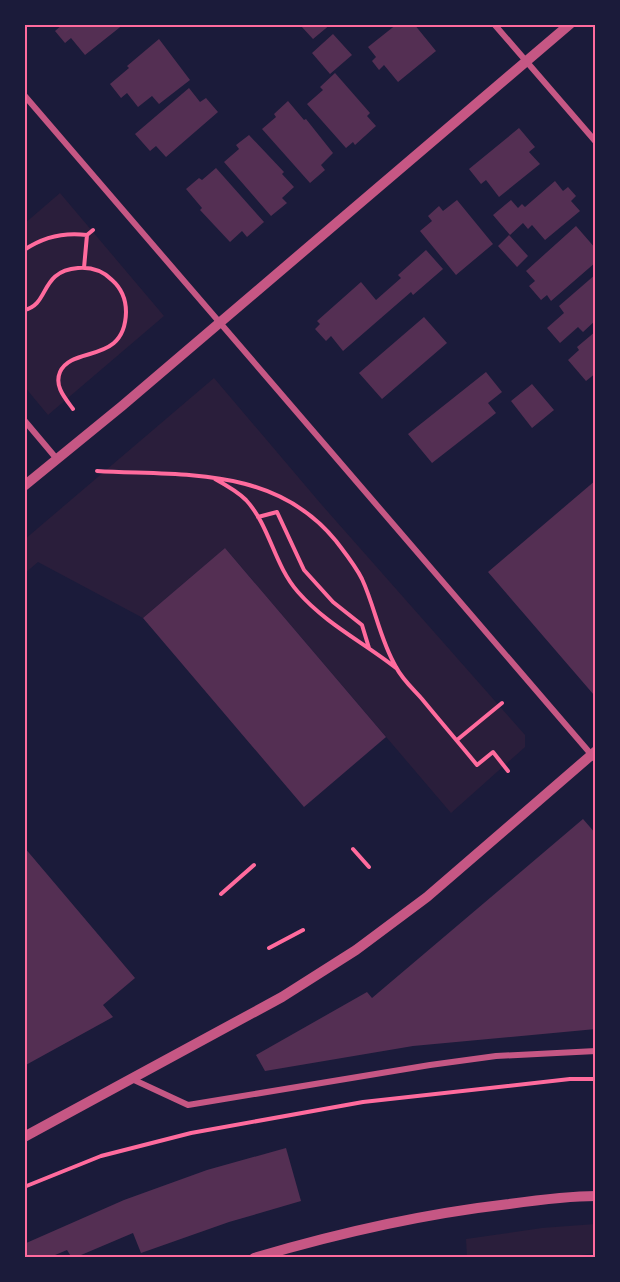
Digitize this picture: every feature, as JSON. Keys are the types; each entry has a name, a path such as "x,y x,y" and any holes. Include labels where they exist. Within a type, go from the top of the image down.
{"street":[{"path":"494,24 596,142"},
{"path":"24,486 122,406 570,24"},
{"path":"24,94 594,755 427,897 356,950 282,997 24,1137"},
{"path":"24,420 56,458"},
{"path":"132,1078 188,1105 496,1056 596,1051"},
{"path":"254,1258 359,1229 454,1210 573,1196 596,1196"}],"path":[{"path":"84,268 87,235 93,230"},
{"path":"24,250 39,241 56,236 74,233 87,235"},
{"path":"24,310 35,306 53,277 70,269 98,270 113,281 123,297 126,316 120,334 107,348 99,353 72,359 60,372 58,380 60,389 73,409"},
{"path":"97,471 237,480 284,497 306,511 324,527 361,577 396,669"},
{"path":"212,477 230,487 246,500 258,516 279,564 295,590 316,612 396,669 477,765 493,753 508,771"},
{"path":"258,516 277,512 304,570 333,602 362,625 369,648"},
{"path":"456,740 502,704"},
{"path":"353,849 369,867"},
{"path":"221,894 254,865"},
{"path":"269,948 303,930"},
{"path":"24,1187 101,1156 191,1133 363,1102 570,1079 596,1079"}],"shaded area":[{"path":"60,193 164,316 48,415 24,386 24,224"},
{"path":"214,378 321,504 525,735 525,747 451,813 225,548 143,618 38,562 24,574 24,540"},
{"path":"596,1224 596,1253 555,1258 467,1258 466,1239 542,1228"}],"building":[{"path":"63,24 124,24 85,55 71,38 65,43 55,31"},
{"path":"303,24 331,24 313,39 301,26"},
{"path":"397,24 414,24 436,51 398,82 384,65 379,70 372,61 376,57 368,47"},
{"path":"333,34 352,55 330,74 312,53"},
{"path":"159,39 190,80 159,104 152,96 138,107 127,93 121,98 110,84"},
{"path":"335,73 370,113 367,116 376,126 355,145 353,142 346,148 307,104 323,90 320,87"},
{"path":"189,88 200,102 206,98 218,112 166,157 156,146 150,151 135,134"},
{"path":"288,101 304,120 306,119 333,153 321,165 325,170 310,183 262,129 276,117 274,114"},
{"path":"519,128 535,147 529,152 540,164 499,197 486,180 481,184 469,169"},
{"path":"249,135 284,172 282,174 294,187 282,198 287,203 271,216 224,162 239,149 236,145"},
{"path":"216,168 264,222 247,237 242,231 230,242 200,210 202,208 186,189 199,178 202,180"},
{"path":"555,181 563,191 568,187 576,196 571,201 580,211 545,240 532,225 528,229 523,223 510,235 493,215 511,200 518,208 522,204 525,207"},
{"path":"457,200 493,244 456,275 420,231 432,221 428,216 439,206 443,211"},
{"path":"576,226 596,249 596,262 551,301 547,295 541,300 529,286 535,281 526,271"},
{"path":"509,235 528,256 517,267 498,246"},
{"path":"426,250 443,269 413,295 411,292 343,351 331,336 326,341 315,329 320,324 317,321 361,282 376,300 401,278 398,275"},
{"path":"596,274 596,320 583,332 578,327 560,343 547,328 564,313 559,306"},
{"path":"424,317 447,343 382,399 359,373"},
{"path":"596,331 596,373 586,381 568,360 579,350 577,347"},
{"path":"486,372 502,392 488,403 496,413 432,463 408,434"},
{"path":"532,384 554,410 532,428 511,401"},
{"path":"596,480 596,693 594,695 488,572"},
{"path":"225,548 386,737 304,807 143,618"},
{"path":"583,819 596,834 596,1029 413,1046 265,1071 256,1055 367,992 372,998"},
{"path":"24,847 135,978 103,1005 113,1017 24,1066"},
{"path":"286,1148 301,1201 229,1222 141,1253 133,1233 74,1258 67,1250 48,1258 24,1258 24,1244 124,1200 207,1170"}]}
